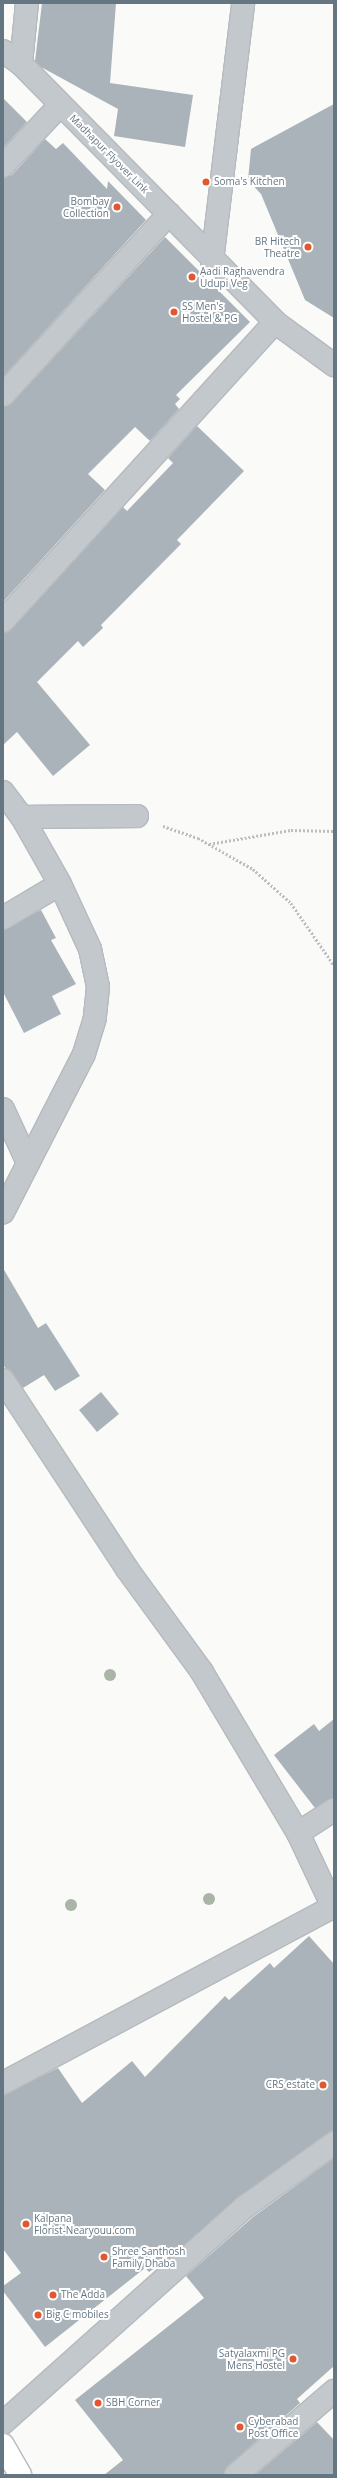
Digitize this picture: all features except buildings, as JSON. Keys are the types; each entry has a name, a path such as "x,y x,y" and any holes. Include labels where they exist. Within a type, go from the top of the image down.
{"main road":[{"path":"3,2445 20,2475"}],"street":[{"path":"21,64 27,3"},
{"path":"212,261 243,3"},
{"name":"Madhapur Flyover Link","path":"3,51 21,64 169,214 212,261 275,322 334,365"},
{"path":"3,166 60,105"},
{"path":"3,395 169,214"},
{"path":"3,621 275,322"},
{"path":"3,792 22,817 60,884 90,949 98,987 95,1018 84,1054 3,1212"},
{"path":"22,817 136,816"},
{"path":"3,918 60,884"},
{"path":"3,1109 28,1163"},
{"path":"3,1380 127,1569 202,1672 298,1833 333,1908 3,2083"},
{"path":"298,1833 334,1810"},
{"path":"3,2423 245,2207 334,2142"},
{"path":"236,2475 334,2391"}],"path":[{"path":"136,816 209,844 253,869 291,903 334,965"},
{"path":"209,844 291,830 334,831"}],"place":[{"name":"Soma's Kitchen","path":"206,182"},
{"name":"Bombay Collection","path":"117,207"},
{"name":"BR Hitech Theatre","path":"308,247"},
{"name":"Aadi Raghavendra Udupi Veg","path":"192,277"},
{"name":"SS Men's Hostel & PG","path":"174,312"},
{"name":"CRS estate","path":"323,2085"},
{"name":"Kalpana Florist-Nearyouu.com","path":"26,2224"},
{"name":"Shree Santhosh Family Dhaba","path":"104,2257"},
{"name":"The Adda","path":"53,2295"},
{"name":"Big C mobiles","path":"38,2315"},
{"name":"Satyalaxmi PG Mens Hostel","path":"293,2359"},
{"name":"SBH Corner","path":"98,2403"},
{"name":"Cyberabad Post Office","path":"240,2427"}]}
